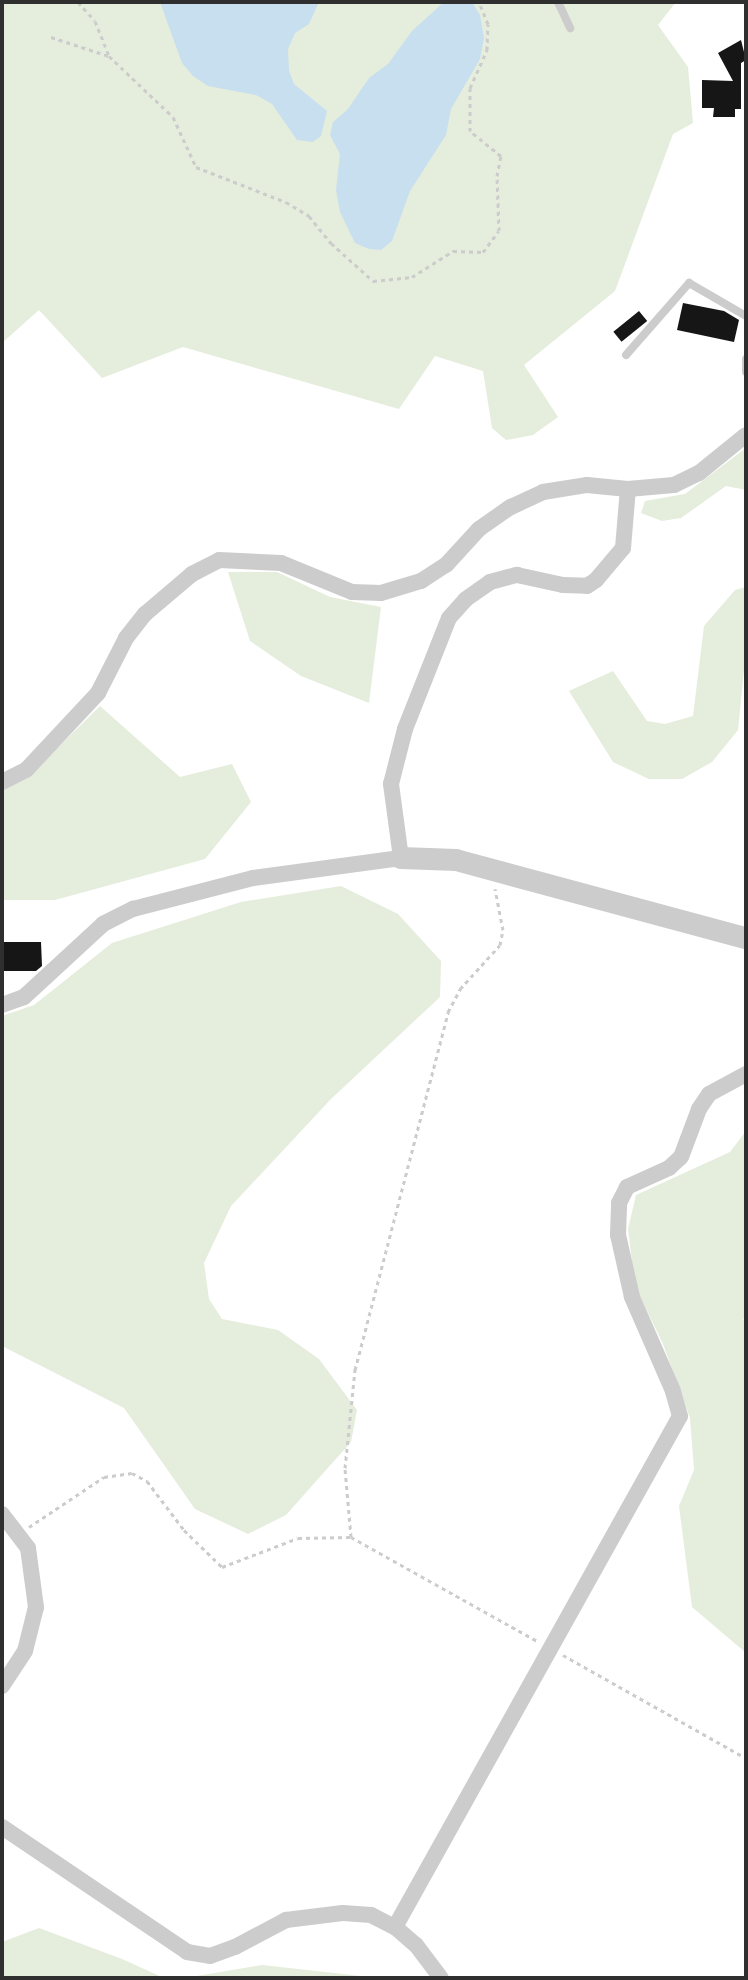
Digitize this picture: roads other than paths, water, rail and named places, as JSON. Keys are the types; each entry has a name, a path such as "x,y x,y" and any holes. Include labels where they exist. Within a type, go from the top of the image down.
{"street":[{"path":"2,782 27,769 98,693 126,638 145,614 192,574 219,560 281,563 352,592 381,593 421,581 446,565 479,529 511,507 543,492 587,485 628,489 674,485 699,473 746,435"},
{"path":"401,858 391,784 405,729 449,618 466,599 490,582 517,575 563,585 587,586 596,580 623,548 628,489"},
{"path":"2,1005 24,997 103,924 133,909 253,878 401,858 456,860 746,938"},
{"path":"395,1927 680,1416 673,1391 632,1297 618,1235 619,1203 627,1187 669,1168 681,1157 699,1109 709,1094 746,1074"},
{"path":"2,1514 19,1533 33,1565 36,1607 25,1651 2,1686"},
{"path":"2,1827 187,1952 210,1956 286,1920 343,1913 371,1915 395,1927 416,1945 441,1978"}],"lane":[{"path":"558,2 570,28"},
{"path":"626,355 689,283 746,316"},
{"path":"746,359 746,372"}],"water":[{"path":"160,2 319,2 309,24 295,33 288,49 289,71 294,84 327,111 321,136 313,142 297,140 272,104 256,95 208,86 193,76 182,63"},
{"path":"444,2 472,2 480,15 484,38 480,59 451,109 446,135 410,191 392,241 381,250 369,249 355,243 340,212 336,190 340,154 330,135 333,122 348,109 369,78 388,64 412,31"}]}
